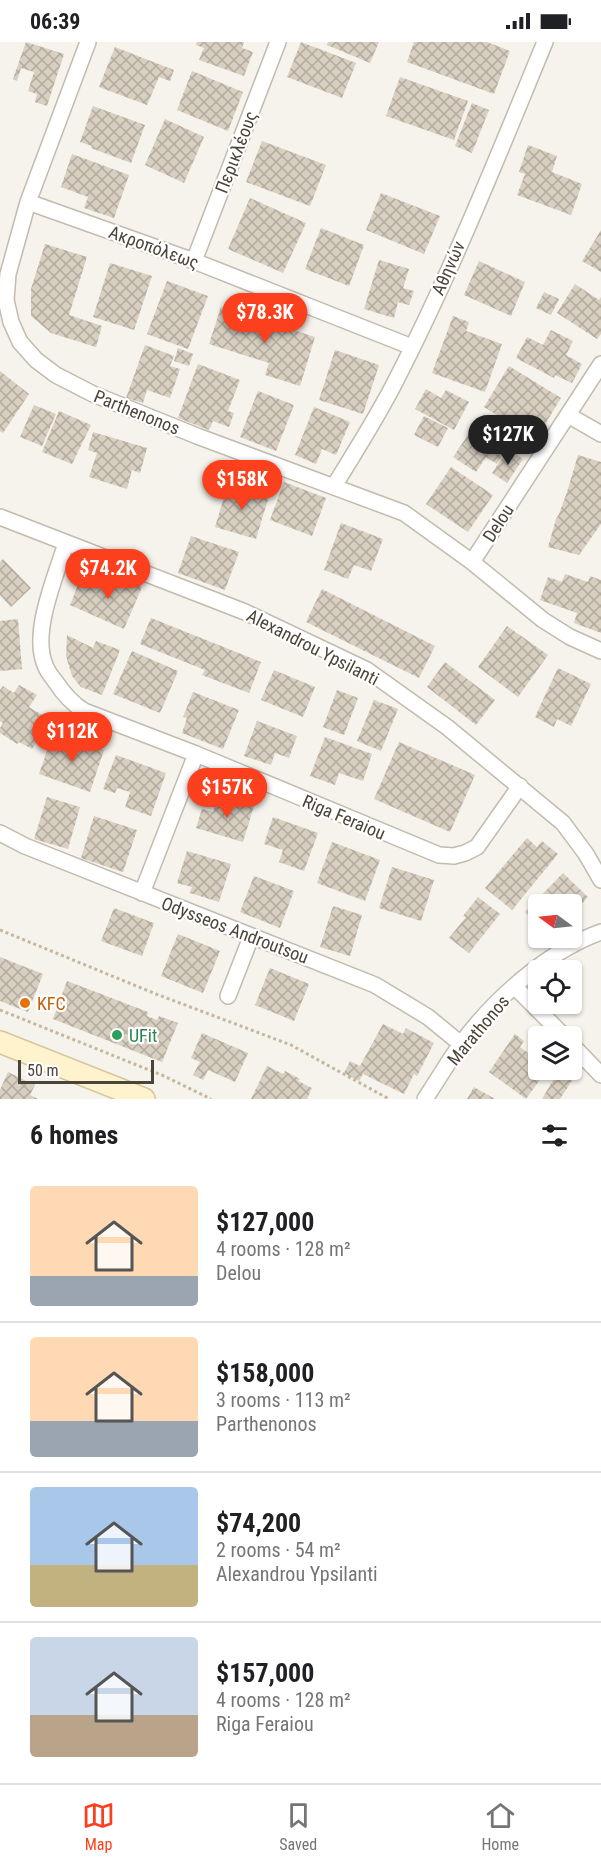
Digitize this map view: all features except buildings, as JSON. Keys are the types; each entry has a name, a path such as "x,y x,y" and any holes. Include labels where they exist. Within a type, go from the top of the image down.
{"main road":[{"path":"0,1042 144,1099"}],"street":[{"name":"Parthenonos","path":"88,42 28,202 9,274 6,300 11,322 20,342 36,360 56,375 93,394 197,436 404,513 472,562 543,620 570,637 601,651"},
{"name":"Περικλέους","path":"194,261 278,42"},
{"name":"Αθηνών","path":"334,486 372,424 412,347 477,204 545,42"},
{"name":"Ακροπόλεως","path":"28,202 194,261 412,347"},
{"name":"Delou","path":"472,562 601,364"},
{"path":"568,415 601,434"},
{"name":"Alexandrou Ypsilanti","path":"0,517 245,612 367,670 447,727 563,823 586,854 601,880"},
{"name":"Riga Feraiou","path":"66,543 43,618 41,651 52,677 69,699 84,711 195,754 439,855 454,856 477,847 520,786"},
{"path":"142,893 195,754"},
{"name":"Odysseos Androutsou","path":"0,833 25,846 375,985 428,1017 461,1044"},
{"name":"Marathonos","path":"425,1099 461,1044 515,987 560,953 589,936 601,932"},
{"path":"228,996 251,937"},
{"path":"515,987 554,1026"},
{"path":"582,1055 601,1075"}],"path":[{"path":"0,930 291,1046 389,1099"},
{"path":"0,1010 164,1076 211,1099"}],"place":[{"name":"KFC","path":"25,1003"},
{"name":"UFit","path":"117,1035"}]}
